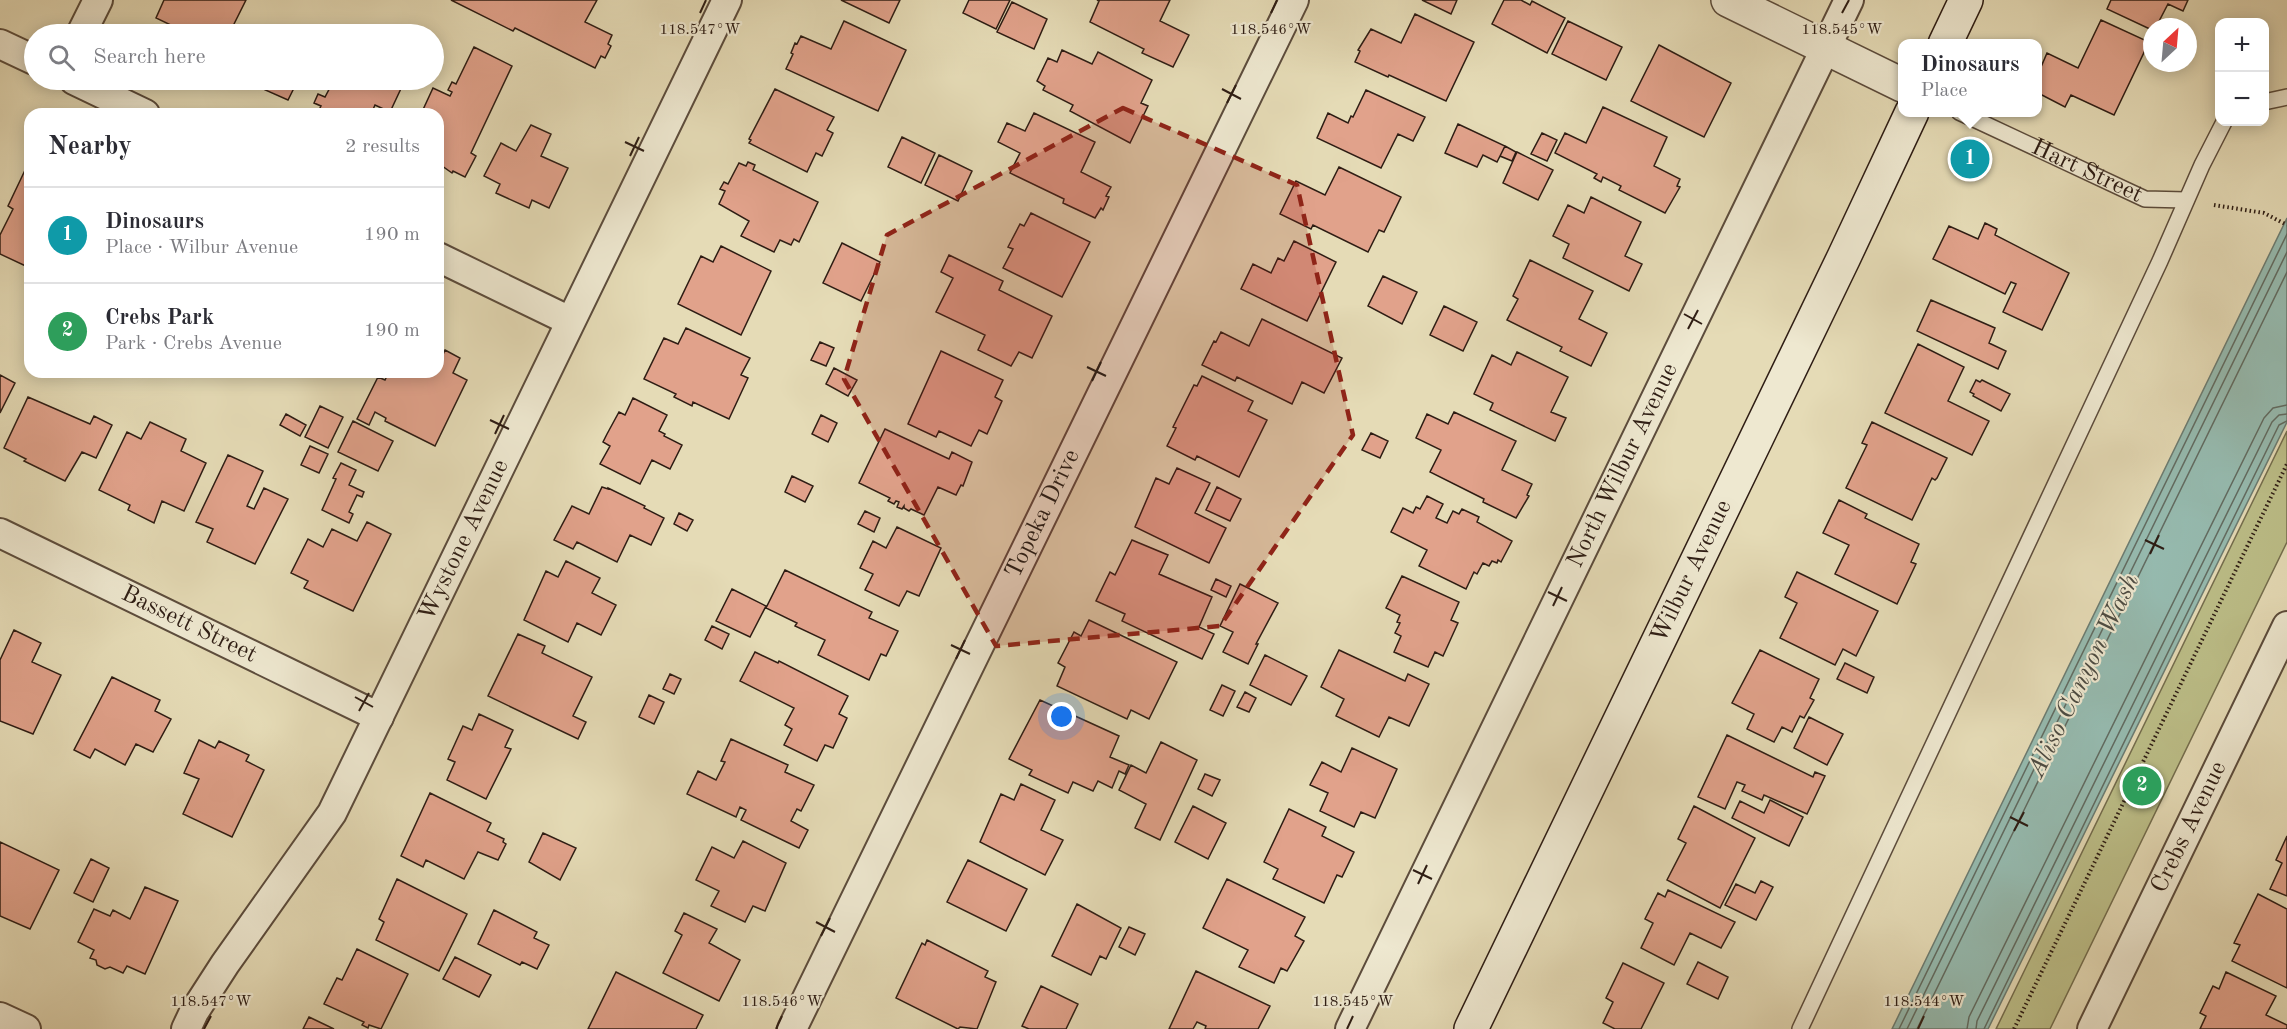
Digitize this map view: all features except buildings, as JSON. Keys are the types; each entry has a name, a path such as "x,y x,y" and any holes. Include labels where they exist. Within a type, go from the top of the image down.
{"main road":[{"path":"1728,0 1898,83"},
{"path":"1947,39 1966,0"},
{"name":"Wilbur Avenue","path":"1471,1029 1910,117"}],"street":[{"path":"86,24 98,0"},
{"name":"Wystone Avenue","path":"186,1029 194,1012 225,964 332,813 727,0"},
{"name":"Topeka Drive","path":"792,1029 1293,0"},
{"name":"North Wilbur Avenue","path":"1350,1029 1849,0"},
{"path":"0,44 24,55"},
{"path":"95,90 132,108"},
{"path":"444,260 570,321"},
{"name":"Bassett Street","path":"0,533 379,717"},
{"name":"Crebs Avenue","path":"2092,1029 2287,627"},
{"path":"0,1017 26,1029"}],"lane":[{"path":"2269,101 2287,97"},
{"name":"Hart Street","path":"1970,117 2145,199 2186,200"},
{"path":"1800,1029 2222,126"}],"path":[{"path":"2186,200 2264,213 2287,225"},
{"path":"2014,1029 2287,464"}],"highlighted area":[{"path":"1123,108 1297,185 1353,435 1220,626 996,646 844,379 887,235"}],"green space":[{"path":"2287,431 2287,542 2050,1029 1996,1029"}],"water":[{"name":"Aliso Canyon Wash","path":"2287,218 2287,422 1988,1029 1892,1029"}],"place":[{"name":"Dinosaurs","path":"1970,159"},
{"name":"Crebs Park","path":"2142,786"}]}
